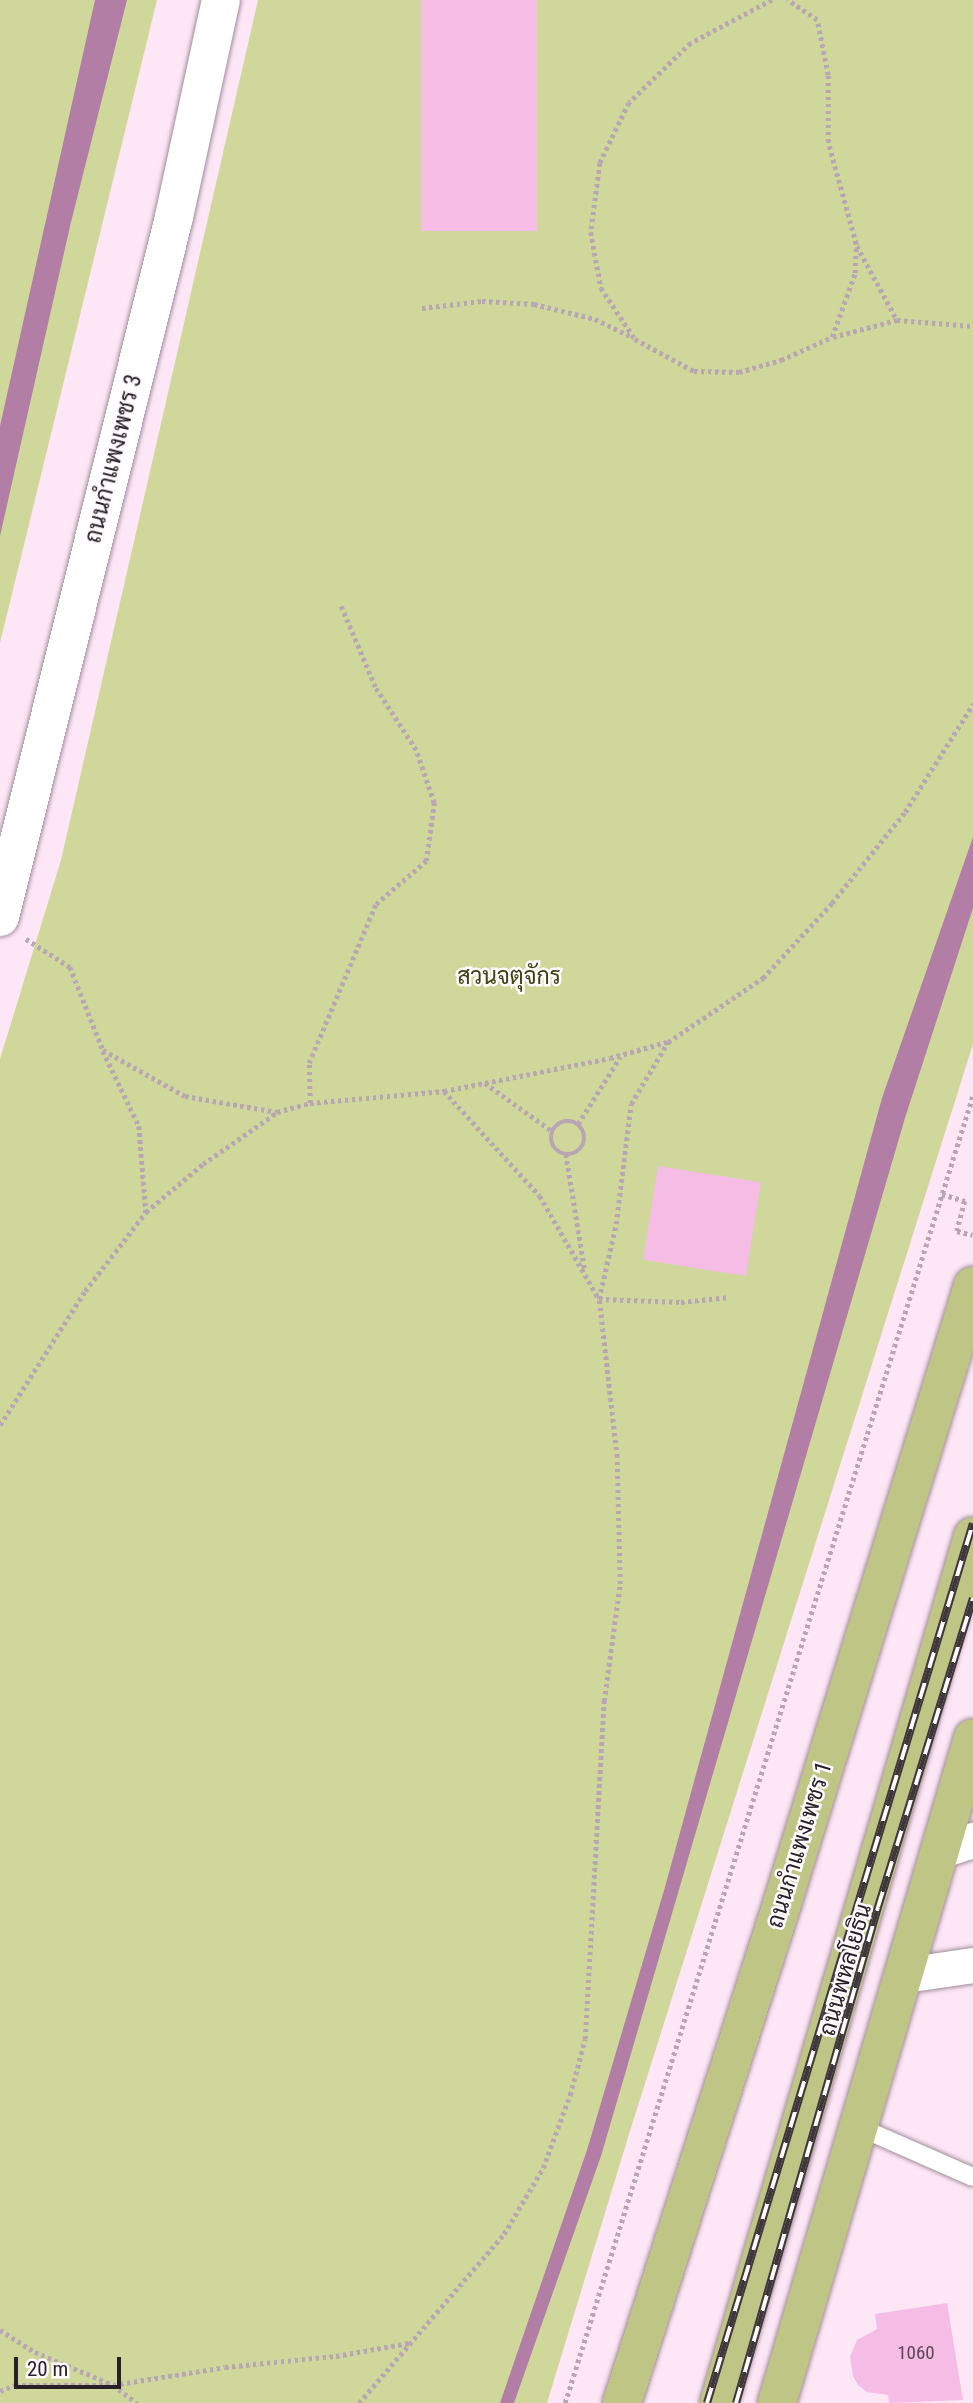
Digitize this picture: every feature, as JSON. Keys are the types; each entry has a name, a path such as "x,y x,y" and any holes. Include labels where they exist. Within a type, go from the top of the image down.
{"main road":[{"name":"ถนนกำแพงเพชร 1","path":"622,2403 782,1904 973,1286"},
{"name":"ถนนพหลโยธิน","path":"719,2403 973,1536"},
{"path":"777,2403 905,1975 958,1845 973,1738"},
{"path":"752,2291 760,2403"}],"street":[{"name":"ถนนกำแพงเพชร 3","path":"12,927 221,0"},
{"path":"905,1975 973,1965"}],"lane":[{"path":"859,2127 973,2177"}],"path":[{"path":"635,339 601,288 591,232 600,163 629,103 691,43 772,0"},
{"path":"787,0 817,20 828,75 828,142 856,244 897,320"},
{"path":"832,337 855,273 856,244"},
{"path":"422,308 482,301 534,304 595,320 694,371 738,372 781,360 832,337 897,320 973,326"},
{"path":"310,1103 309,1063 376,904 426,861 434,803 416,750 375,687 341,606"},
{"path":"0,1425 85,1291 146,1212 204,1164 277,1112 310,1103 444,1091 621,1055 668,1042 763,978 832,903 905,812 973,704"},
{"path":"12,927 70,967 103,1050 139,1126 146,1212"},
{"path":"359,2403 503,2234 543,2168 570,2095 585,2039 604,1701 620,1584 617,1457 599,1298 616,1224 631,1104 668,1042"},
{"path":"103,1050 185,1096 277,1112"},
{"path":"578,1124 621,1055"},
{"path":"484,1083 552,1131"},
{"path":"444,1091 540,1196 599,1298"},
{"path":"565,2403 973,1095"},
{"path":"562,1122 578,1124 584,1133 584,1144 576,1152 566,1154 552,1145 552,1131 562,1122"},
{"path":"566,1154 586,1275"},
{"path":"942,1194 965,1201 957,1231 973,1235"},
{"path":"599,1298 681,1302 729,1297"},
{"path":"0,2330 35,2352 113,2385 137,2403"},
{"path":"0,2391 15,2385 113,2385 225,2367 336,2356 409,2343"}],"green space":[{"path":"0,0 157,0 0,643"},
{"name":"สวนจตุจักร","path":"258,0 973,0 973,1044 630,2131 547,2403 0,2403 0,1059 61,860"}],"shaded area":[{"path":"95,0 127,0 71,222 0,536 0,426"},
{"path":"973,837 973,908 905,1118 601,2156 514,2403 500,2403 587,2150 665,1887 882,1098"}],"building":[{"path":"421,0 537,0 537,231 421,231"},
{"path":"658,1166 761,1182 746,1276 643,1260"},
{"path":"947,2303 963,2400 889,2403 888,2395 867,2392 858,2385 853,2376 850,2357 857,2340 877,2329 875,2314"}],"railway":[{"path":"707,2403 973,1523"},
{"path":"736,2403 878,1907 973,1598"}]}
